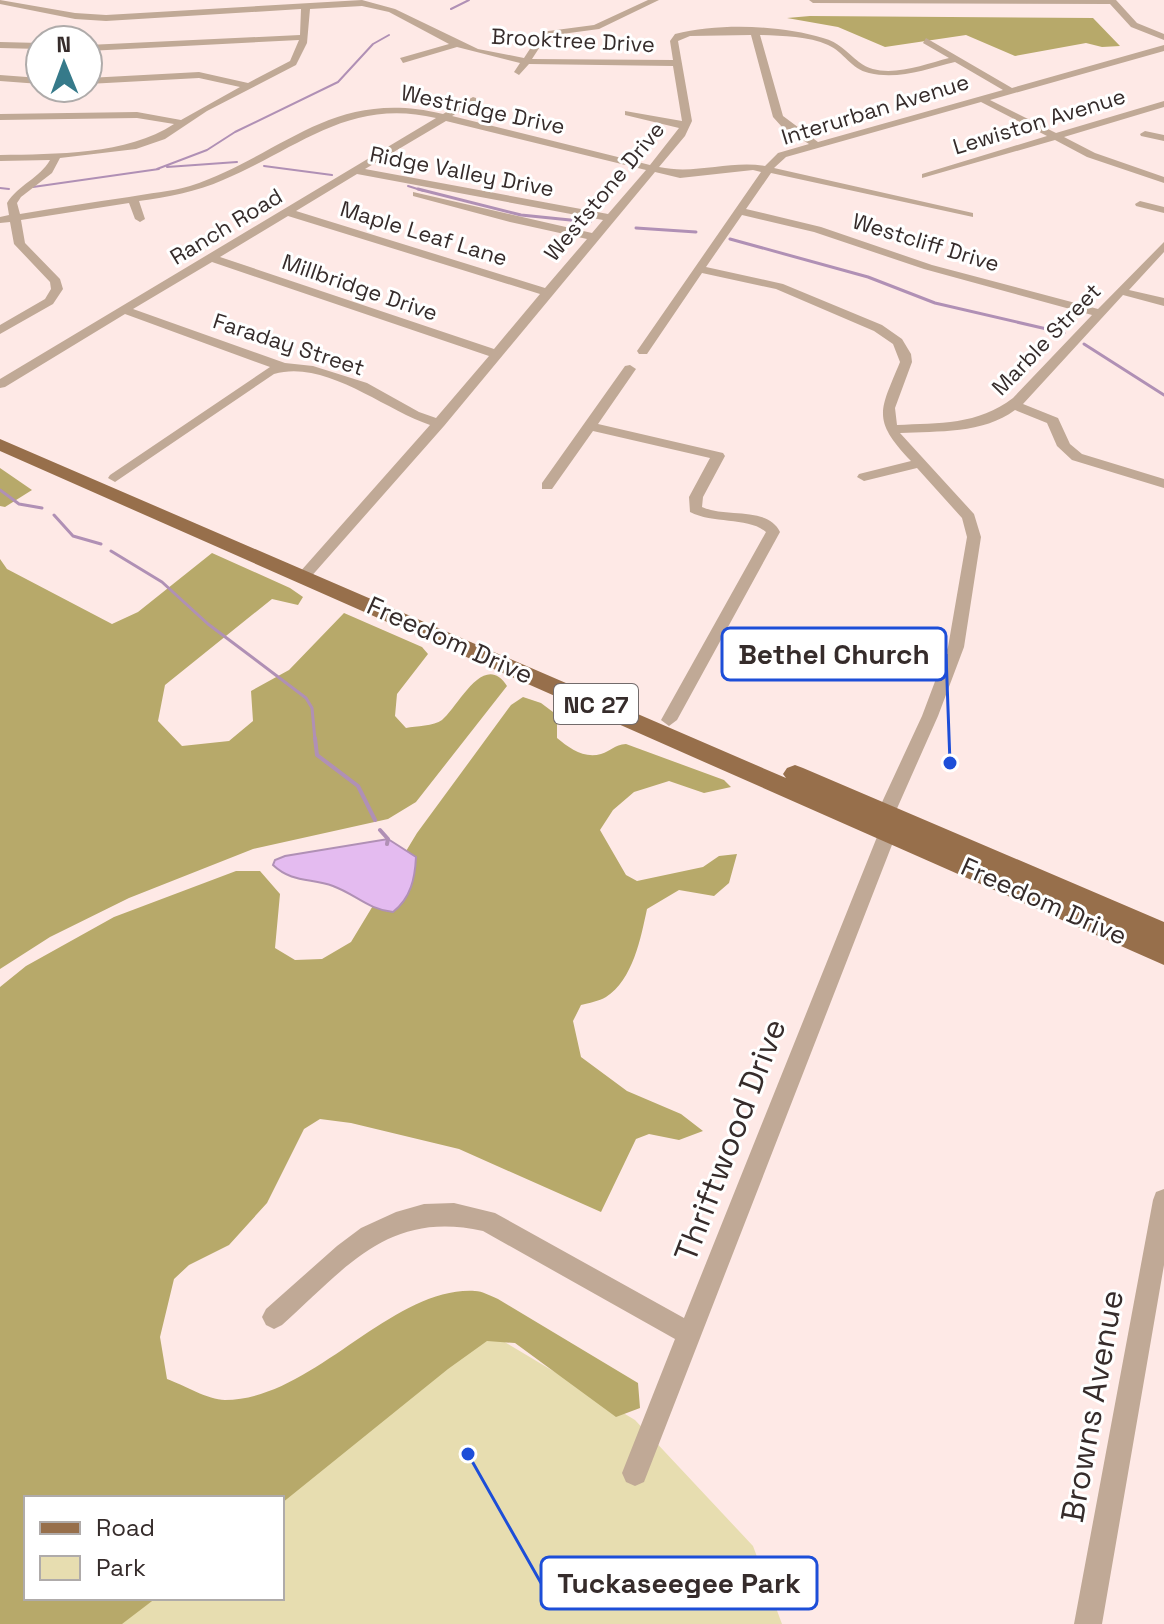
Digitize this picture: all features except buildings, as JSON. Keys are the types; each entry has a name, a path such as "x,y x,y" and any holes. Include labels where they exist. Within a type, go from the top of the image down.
{"main road":[{"name":"Freedom Drive","path":"0,431 115,478 309,570"},
{"name":"Freedom Drive","path":"0,444 309,570 691,740 1164,933"},
{"name":"Freedom Drive","path":"887,822 1164,954"}],"street":[{"path":"519,72 544,34 596,27 655,0"},
{"path":"813,0 1112,1 1134,25 1164,37"},
{"name":"Brooktree Drive","path":"0,1 75,16 106,18 354,2 381,5 458,44 488,55 677,63"},
{"path":"0,158 56,157 136,146 157,139 293,63 303,37 307,16 305,5"},
{"path":"677,63 674,41 680,34 696,31 808,37 827,41 839,48 852,63 869,71 901,73 956,59"},
{"path":"755,34 778,117 815,144"},
{"path":"104,47 303,37"},
{"path":"926,41 1010,90"},
{"path":"403,60 458,44"},
{"path":"0,45 24,46"},
{"name":"Interurban Avenue","path":"643,351 768,170 782,155 1164,48"},
{"name":"Weststone Drive","path":"309,570 439,423 685,126 687,117 677,63"},
{"path":"858,79 869,71"},
{"path":"104,80 199,75 250,86"},
{"path":"0,78 24,80"},
{"path":"980,98 1091,155 1164,180"},
{"name":"Ranch Road","path":"0,384 473,100"},
{"name":"Lewiston Avenue","path":"926,176 1164,104"},
{"name":"Westridge Drive","path":"0,220 179,192 268,156 335,119 354,112 399,109 444,117 652,169 692,176 734,168 768,170 969,215"},
{"path":"628,113 685,126"},
{"path":"0,117 125,114 183,123"},
{"path":"1145,134 1164,138"},
{"path":"0,330 49,301 57,289 56,281 20,244 12,203 16,194 51,170 56,157"},
{"name":"Ridge Valley Drive","path":"352,173 609,218"},
{"name":"Ridge Valley Drive","path":"352,173 496,216 595,237"},
{"path":"903,199 913,185"},
{"path":"133,199 140,219"},
{"path":"1140,204 1164,210"},
{"name":"Westcliff Drive","path":"739,211 817,229 928,267 1099,313"},
{"name":"Maple Leaf Lane","path":"288,212 548,293"},
{"name":"Marble Street","path":"891,429 980,422 1013,405 1164,245"},
{"name":"Millbridge Drive","path":"212,258 496,354"},
{"path":"698,269 779,286 878,328 898,342 906,362 888,408 891,429"},
{"path":"1120,291 1164,302"},
{"name":"Faraday Street","path":"125,310 283,367 329,375 362,386 414,415 439,423"},
{"path":"115,478 269,371 283,367"},
{"path":"547,486 630,369"},
{"path":"1013,405 1053,421 1064,446 1077,457 1164,484"},
{"path":"590,426 718,456 696,497 695,509 706,514 760,521 771,527 773,532 674,730"},
{"name":"Thriftwood Drive","path":"635,1473 956,647 973,550 973,527 969,517 891,429"},
{"path":"864,477 920,463"},
{"name":"Browns Avenue","path":"1088,1624 1164,1200"},
{"path":"274,1317 383,1226 412,1215 451,1211 487,1221 689,1334"}],"green space":[{"path":"443,1305 635,1420 753,1546 782,1624 98,1624 127,1600 284,1600 284,1496"}],"shaded area":[{"path":"787,18 1093,18 1120,46 1102,47 1086,43 1015,56 966,35 885,47 838,27"},
{"path":"0,468 32,490 5,507 0,506"},
{"path":"212,553 290,588 303,597 298,605 272,599 165,685 158,721 182,746 229,741 253,721 251,691 289,670 344,613 422,647 428,654 397,694 395,716 406,728 439,722 472,685 489,674 498,677 507,686 416,802 388,819 253,849 129,898 50,937 0,969 0,559 7,569 112,624 138,612"},
{"path":"523,697 541,703 557,715 557,738 577,752 595,755 626,744 724,780 731,787 704,793 669,781 634,792 613,810 600,830 626,875 637,881 703,867 719,856 737,854 729,883 714,896 679,890 647,909 634,957 623,980 606,997 581,1005 573,1021 581,1057 627,1091 681,1114 703,1131 679,1140 649,1134 636,1139 601,1212 459,1149 351,1123 320,1119 304,1129 267,1203 229,1245 189,1265 174,1279 160,1337 167,1379 218,1399 258,1395 321,1364 413,1306 444,1294 478,1291 498,1299 638,1383 640,1408 616,1417 515,1343 487,1341 284,1501 284,1496 24,1496 24,1600 153,1600 122,1624 0,1624 0,987 26,966 114,917 236,871 260,871 280,894 275,948 295,960 322,959 351,942 417,833 511,705"},
{"path":"388,839 416,857 411,887 393,912 377,908 333,886 287,875 273,865 275,860 285,856"}],"waterway":[{"path":"451,9 469,0"},
{"path":"157,169 207,150 235,132 338,82 373,44 389,35"},
{"path":"167,167 237,162"},
{"path":"264,166 332,175"},
{"path":"33,187 159,169"},
{"path":"408,186 424,191"},
{"path":"0,188 9,189"},
{"path":"418,189 521,215 590,222"},
{"path":"636,228 696,232"},
{"path":"730,239 868,277 935,303 1064,333"},
{"path":"1084,344 1164,395"},
{"path":"0,490 19,504 42,508"},
{"path":"54,515 73,536 101,544"},
{"path":"111,551 162,582 208,624 306,698 312,708 315,740"},
{"path":"315,738 317,755 358,786 375,820"},
{"path":"380,830 388,839 387,844"}],"place":[{"name":"Bethel Church","path":"950,763"},
{"name":"Tuckaseegee Park","path":"468,1454"}]}
